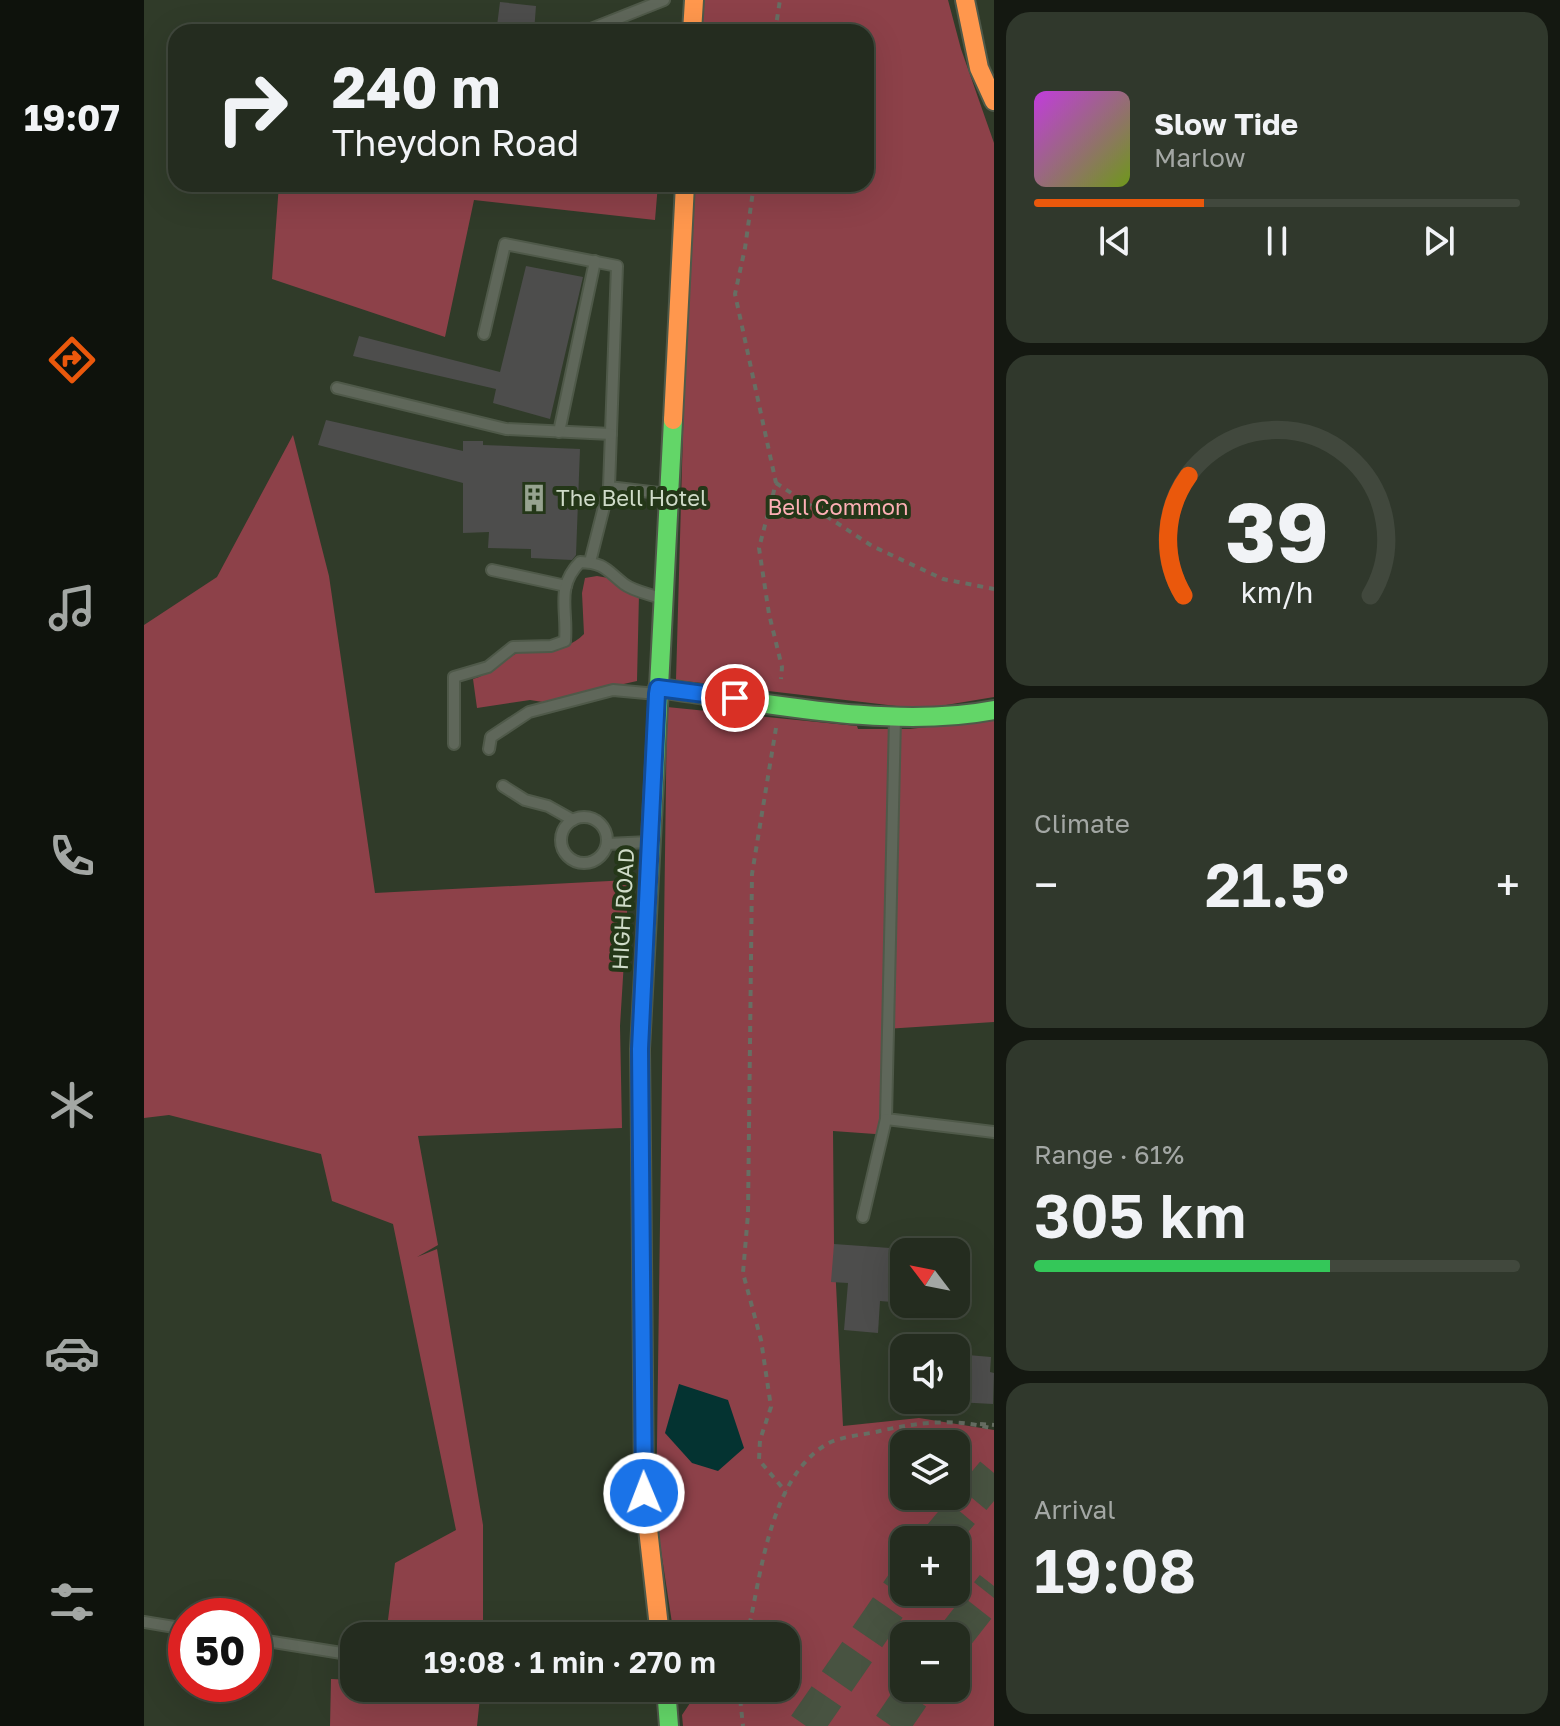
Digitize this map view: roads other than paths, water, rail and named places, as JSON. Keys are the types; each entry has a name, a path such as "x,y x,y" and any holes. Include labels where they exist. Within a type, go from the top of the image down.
{"main road":[{"path":"692,24 694,0"},
{"path":"965,0 979,68 994,101"},
{"name":"HIGH ROAD","path":"658,1622 644,1493 640,1049 685,192"},
{"path":"658,691 874,716 962,716 994,710"},
{"path":"667,1702 669,1726"}],"lane":[{"path":"604,24 664,0"},
{"path":"484,334 505,244 617,266 609,487 590,562"},
{"path":"559,432 595,261"},
{"path":"337,388 506,429 611,434"},
{"path":"609,487 668,494"},
{"path":"454,744 454,677 488,667 513,647 551,646 565,641 562,599 569,573 580,562 598,563 612,571 625,585 663,600"},
{"path":"492,570 566,586"},
{"path":"489,749 491,737 529,712 613,690 658,691"},
{"path":"863,1217 886,1119 895,716"},
{"path":"503,786 525,800 548,806 573,820"},
{"path":"587,817 600,824 606,837 607,844 601,856 589,863 570,859 562,849 561,835 573,820 587,817"},
{"path":"607,844 651,842"},
{"path":"886,1119 994,1132"},
{"path":"144,1622 168,1626"},
{"path":"272,1642 340,1653"}],"water":[{"path":"679,1384 728,1400 744,1448 718,1471 692,1463 665,1433"}],"tunnel":[{"path":"950,1526 994,1473"},
{"path":"966,1622 994,1586"},
{"path":"806,1726 890,1604"},
{"path":"891,1726 907,1702"}],"place":[{"name":"The Bell Hotel","path":"534,498"}],"park label":[{"name":"Bell Common","path":"838,507"}]}
